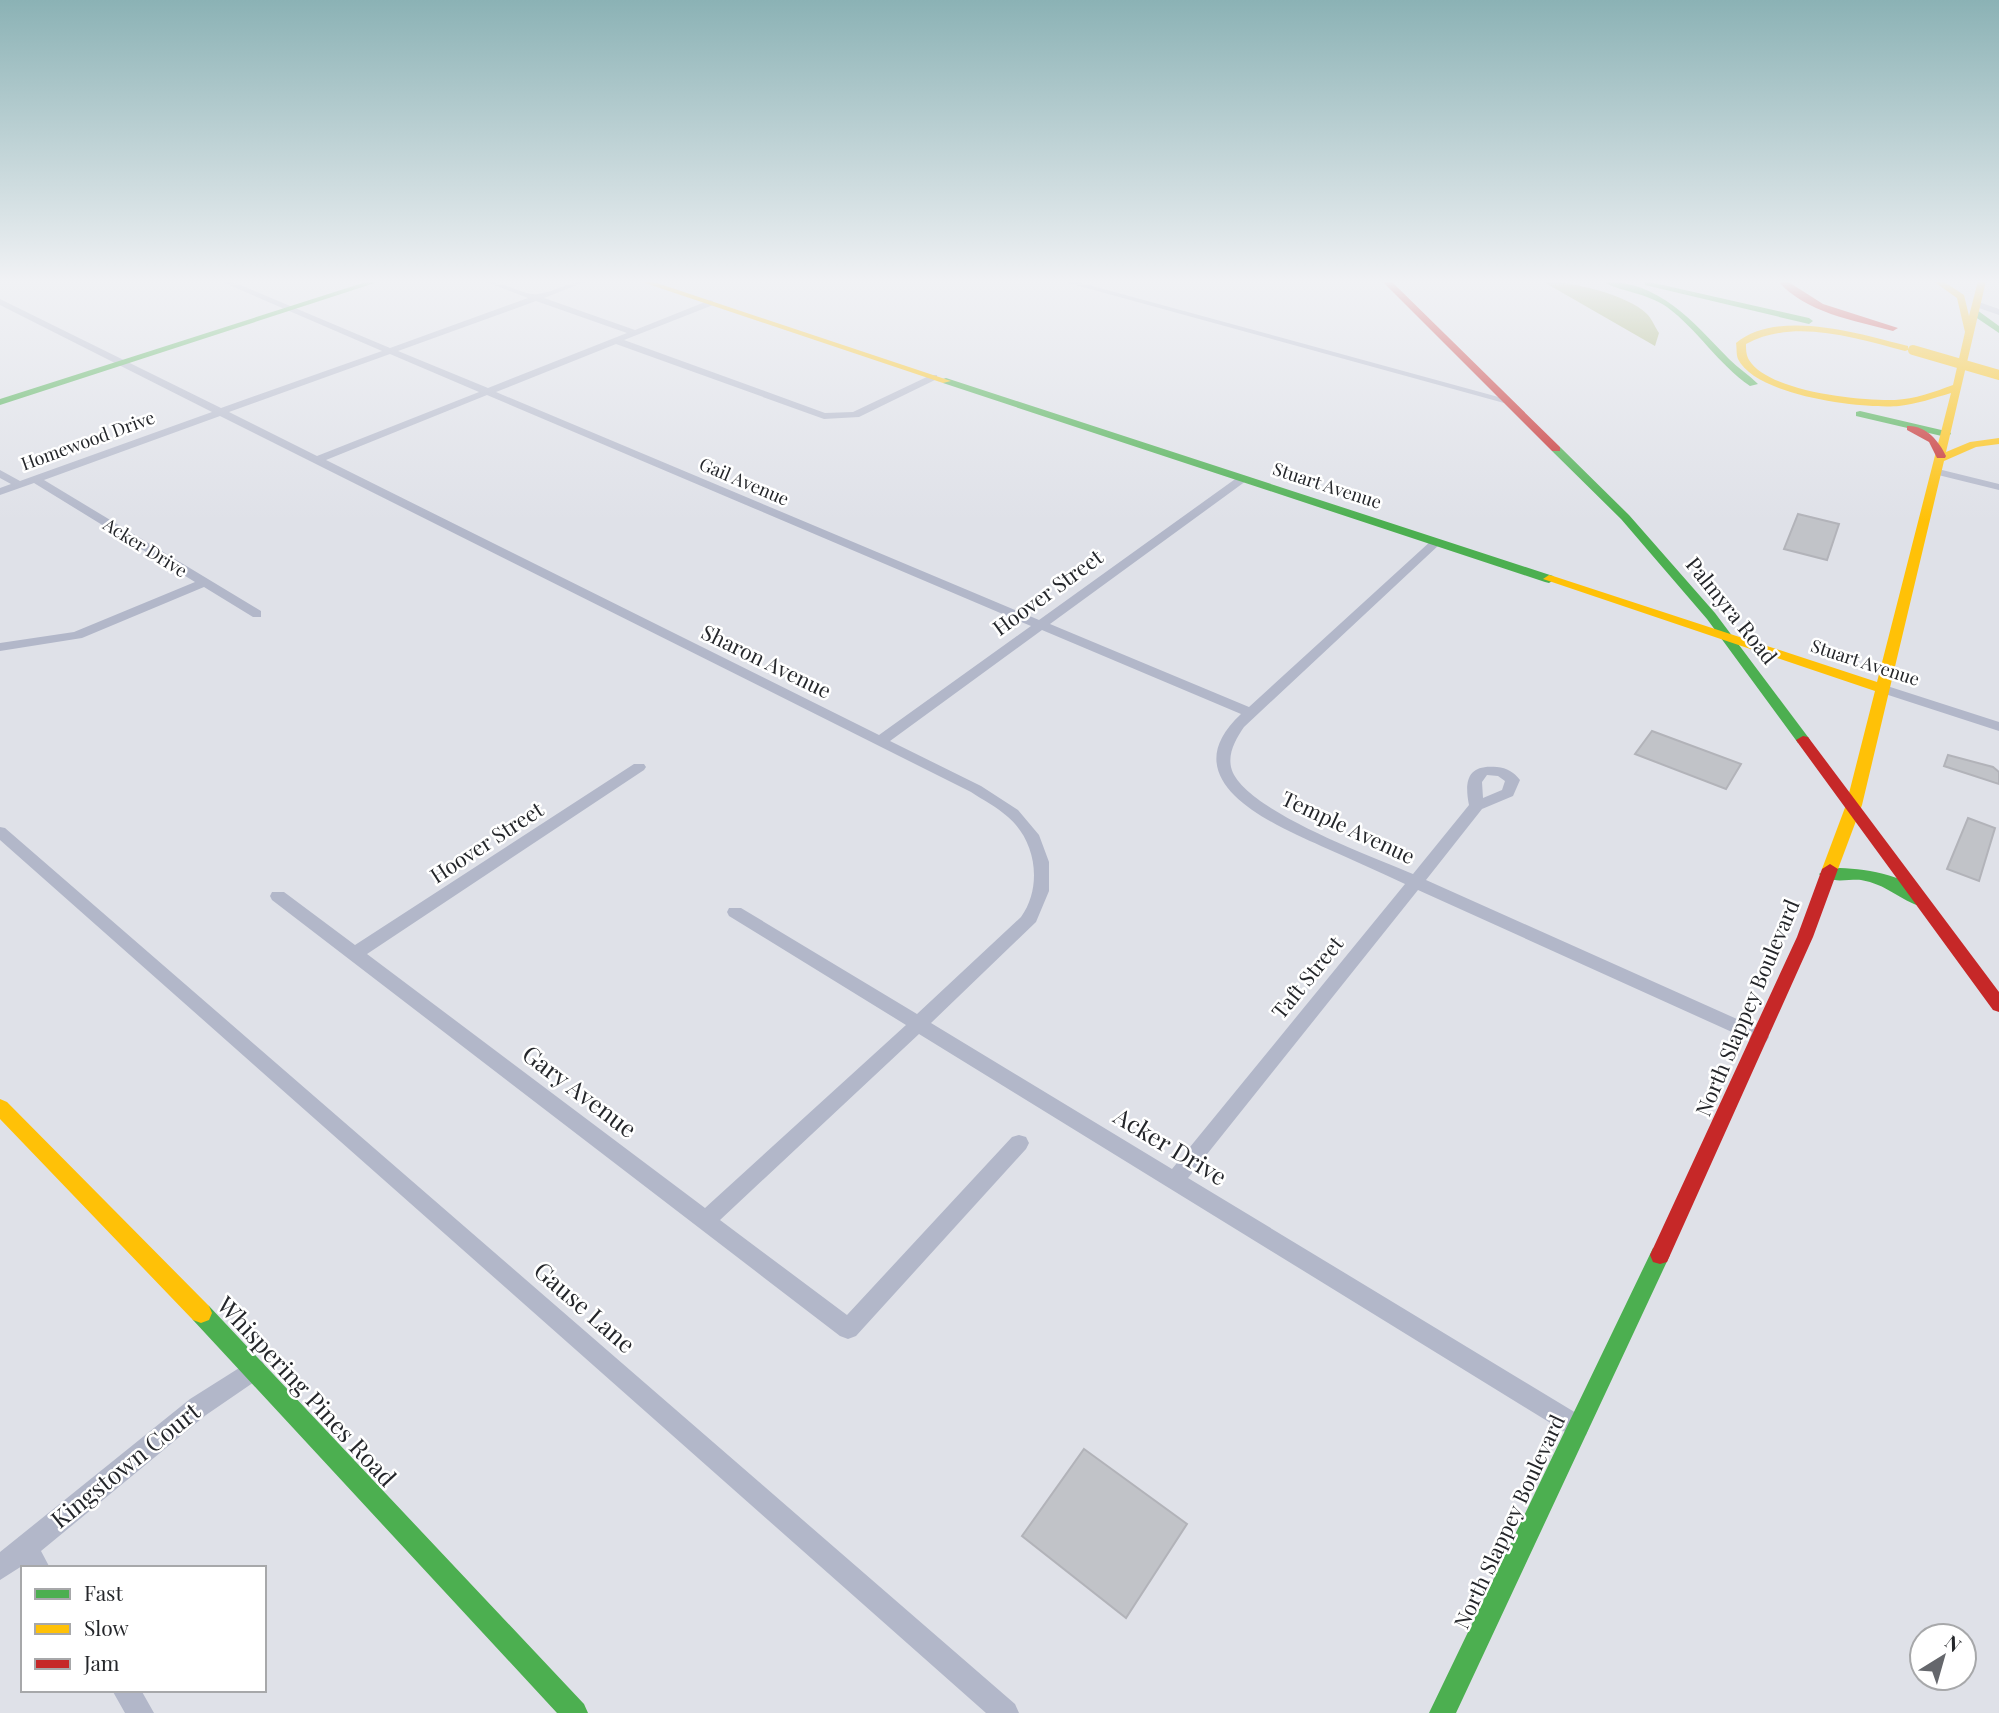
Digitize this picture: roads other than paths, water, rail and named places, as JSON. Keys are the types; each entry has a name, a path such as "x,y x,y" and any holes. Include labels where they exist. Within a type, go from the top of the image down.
{"main road":[{"path":"0,402 129,361"},
{"name":"Stuart Avenue","path":"885,361 1884,689"},
{"name":"Palmyra Road","path":"1467,361 1625,516 1727,637 1999,1005"},
{"path":"1723,361 1730,369 1759,387 1789,398 1946,433"},
{"path":"1745,361 1767,378 1836,399 1896,403 1920,400 1957,387"},
{"path":"1960,361 1999,375"},
{"name":"North Slappey Boulevard","path":"1442,1713 1805,937 1854,806 1963,361"},
{"path":"1881,419 1929,436 1939,462 1974,444 1999,441"},
{"path":"1827,874 1851,871 1885,877 1922,901"},
{"name":"Whispering Pines Road","path":"0,1107 256,1369 575,1713"}],"street":[{"name":"Sharon Avenue","path":"119,361 976,789 1014,814 1034,841 1042,868 1041,886 1030,917 1007,942 707,1219"},
{"name":"Homewood Drive","path":"0,492 359,361"},
{"name":"Gail Avenue","path":"417,361 1250,713"},
{"path":"317,460 566,361"},
{"path":"672,361 824,416 855,415 934,377"},
{"path":"1360,361 1508,401"},
{"path":"1939,462 1999,487"},
{"path":"0,473 19,485"},
{"name":"Acker Drive","path":"35,479 257,614"},
{"name":"Hoover Street","path":"879,742 1242,479"},
{"name":"Temple Avenue","path":"1436,542 1232,732 1222,748 1223,769 1241,794 1271,817 1760,1037"},
{"path":"0,647 77,635 203,583"},
{"name":"Stuart Avenue","path":"1884,689 1999,727"},
{"name":"Hoover Street","path":"356,953 639,767"},
{"name":"Taft Street","path":"1175,1180 1477,806"},
{"name":"Gause Lane","path":"0,832 1006,1713"},
{"name":"Gary Avenue","path":"278,896 707,1219 848,1329 1019,1143"},
{"name":"Acker Drive","path":"735,912 1578,1427"},
{"name":"Kingstown Court","path":"0,1568 31,1558 198,1407 256,1369"},
{"path":"126,1692 141,1713"}]}
